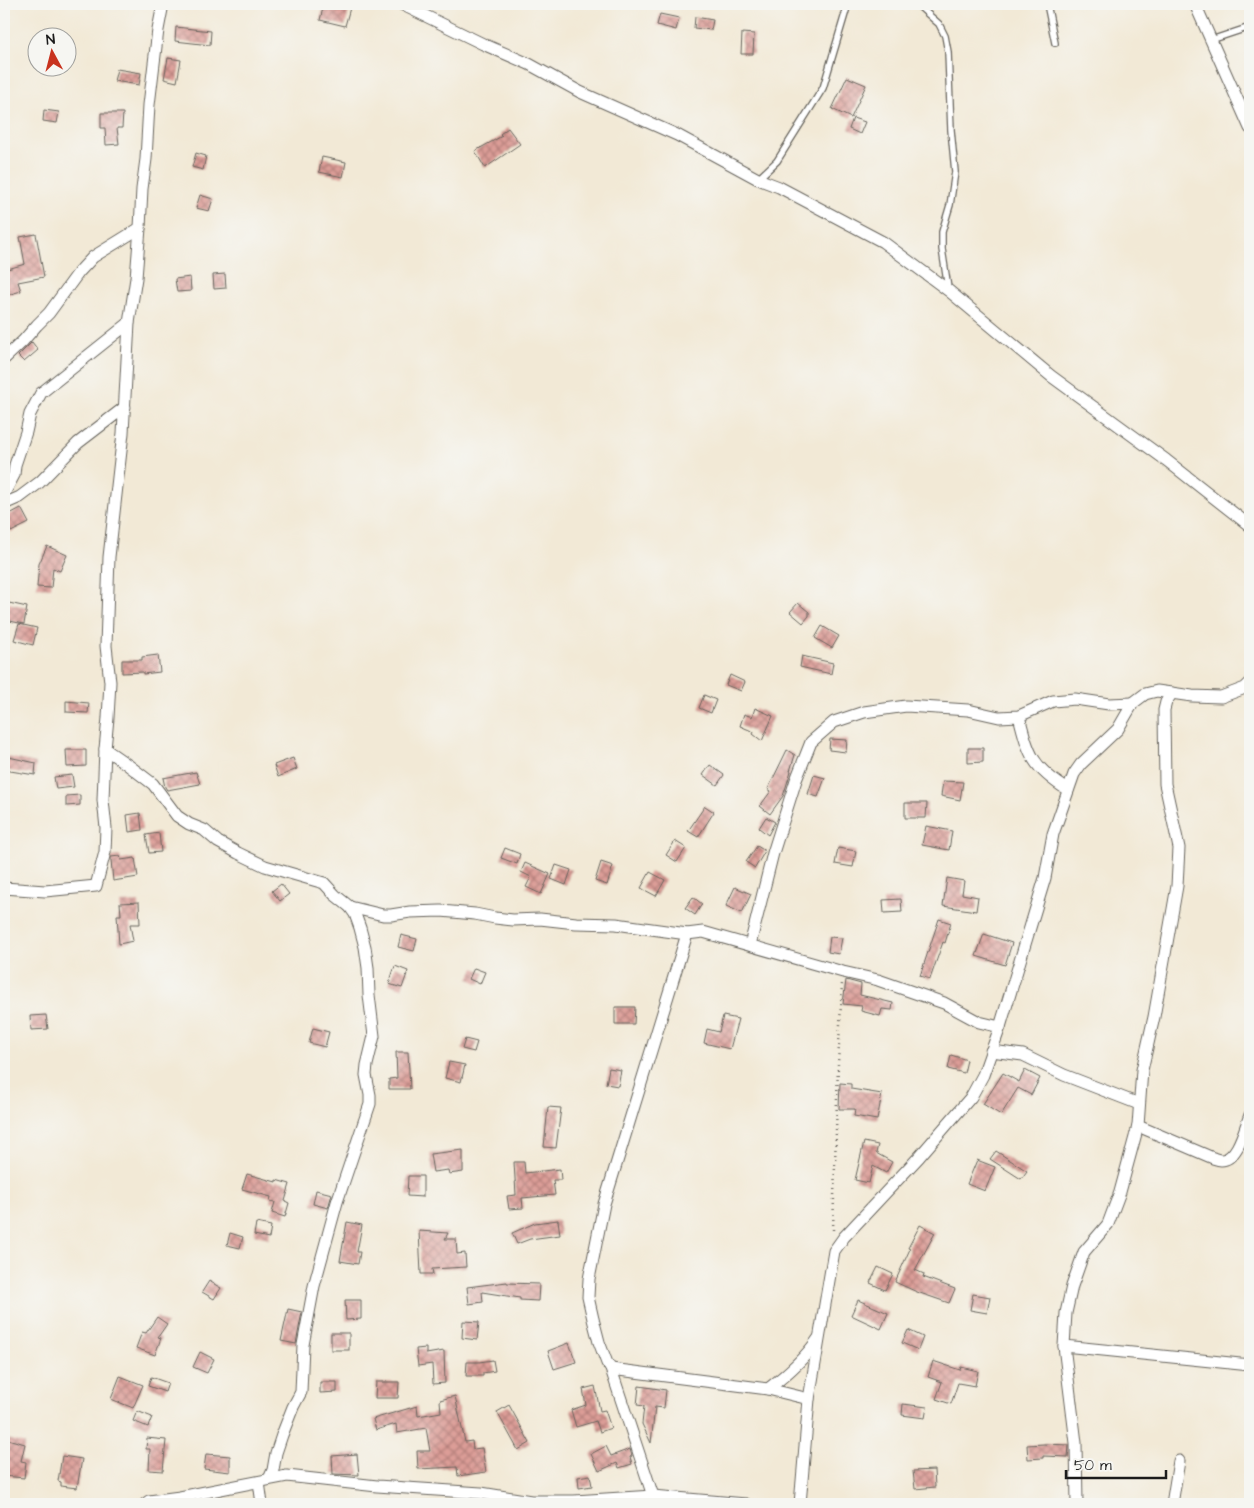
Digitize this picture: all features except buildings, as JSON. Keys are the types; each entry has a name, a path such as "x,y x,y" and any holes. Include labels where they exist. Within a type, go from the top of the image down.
{"street":[{"path":"4,888 45,891 96,886 105,852 105,749 110,682 106,646 108,583 125,407 130,323 140,228 149,105 163,4"},
{"path":"401,4 483,44 530,64 580,92 678,135 758,179 779,187 882,242 949,291 1051,376 1166,460 1250,526"},
{"path":"1195,4 1250,128"},
{"path":"4,359 49,313 79,272 93,257 140,228"},
{"path":"4,494 14,475 15,465 30,414 41,393 52,382 130,323"},
{"path":"4,504 20,497 40,482 78,443 125,407"},
{"path":"800,1504 809,1399 834,1251 844,1237 919,1157 971,1097 983,1075 1000,1027 1045,878 1053,834 1074,774 1081,764 1118,729 1133,703 1145,694 1157,691 1221,697 1245,688 1250,683"},
{"path":"1077,1504 1076,1443 1064,1346 1066,1313 1072,1286 1084,1252 1108,1224 1120,1192 1138,1126 1142,1070 1154,1017 1177,886 1179,848 1166,784 1164,710 1166,702 1172,693"},
{"path":"750,945 773,853 796,780 811,742 834,722 864,712 906,706 968,710 999,718 1019,716 1053,701 1075,700 1109,704 1133,703"},
{"path":"1019,716 1025,742 1033,761 1051,779 1068,790"},
{"path":"105,749 152,784 177,816 204,830 218,842 238,854 265,866 324,883 355,914 365,947 374,1036 366,1066 370,1104 337,1202 314,1286 303,1345 301,1392 282,1435 273,1470 264,1480 262,1504"},
{"path":"350,907 383,915 440,911 513,920 540,919 576,923 616,924 687,934 703,932 843,972 878,980 944,1003 979,1022 1000,1027"},
{"path":"653,1496 611,1369 597,1334 588,1297 589,1279 604,1204 687,934"},
{"path":"992,1051 1023,1055 1064,1075 1139,1104"},
{"path":"1138,1126 1213,1158 1222,1160 1231,1156 1237,1148 1250,1115"},
{"path":"768,1389 785,1376 811,1349 820,1335"},
{"path":"1064,1346 1250,1365"},
{"path":"611,1369 768,1389 809,1399"},
{"path":"1172,1504 1179,1461"},
{"path":"145,1504 287,1476 377,1486 481,1493 531,1501 574,1503 653,1496 746,1504"}],"lane":[{"path":"758,179 777,160 824,88 848,4"},
{"path":"918,4 939,24 945,36 948,52 951,130 955,172 950,205 942,232 942,249 949,291"},
{"path":"1047,4 1055,43"},
{"path":"1211,40 1250,27"}],"path":[{"path":"834,1251 838,1065 843,972"}]}
